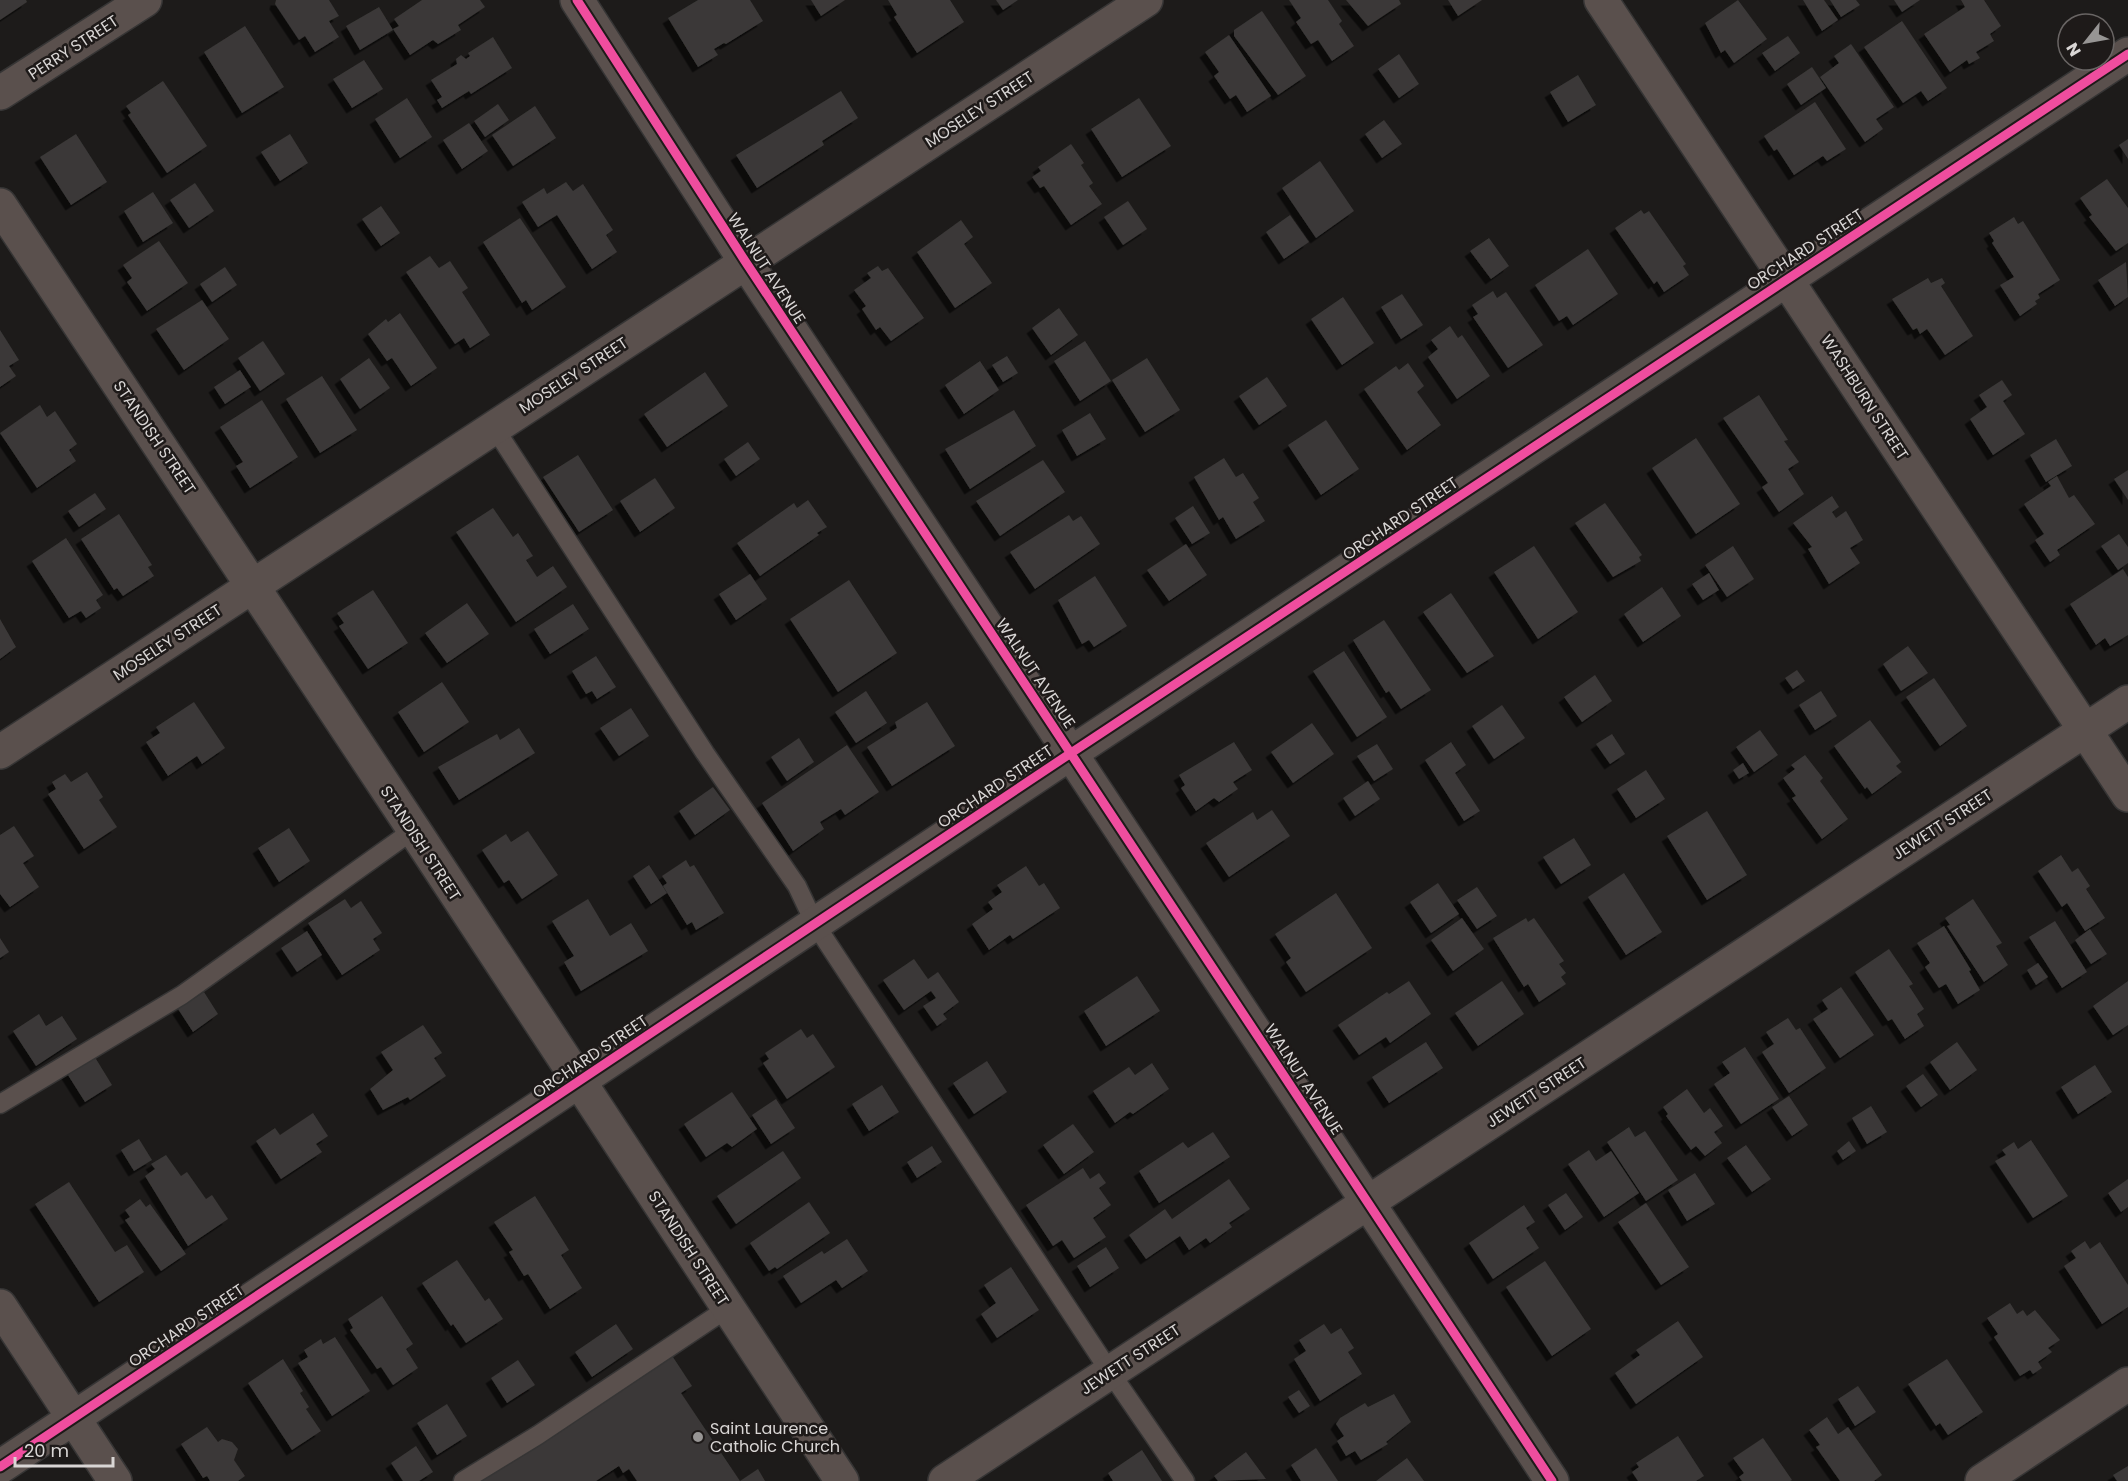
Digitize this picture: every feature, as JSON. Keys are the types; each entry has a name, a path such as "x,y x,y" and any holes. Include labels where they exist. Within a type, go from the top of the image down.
{"street":[{"name":"PERRY STREET","path":"0,93 145,0"},
{"name":"WALNUT AVENUE","path":"577,0 745,261 1552,1481"},
{"name":"MOSELEY STREET","path":"0,752 1146,0"},
{"name":"WASHBURN STREET","path":"1601,0 2128,795"},
{"name":"ORCHARD STREET","path":"0,1467 1071,753 2128,54"},
{"name":"STANDISH STREET","path":"0,205 254,585 412,831 842,1481"},
{"name":"JEWETT STREET","path":"945,1481 2128,702"},
{"path":"0,1306 116,1481"},
{"path":"1982,1481 2128,1384"}],"lane":[{"path":"494,427 705,753 797,886 814,924 1110,1372 1185,1481"},
{"path":"0,1104 182,994 412,831"},
{"path":"462,1481 538,1435 728,1308"}],"building":[{"path":"0,0 26,0 27,2 0,20"},
{"path":"276,0 329,0 339,16 329,21 339,37 315,52 305,36 299,40 275,4"},
{"path":"422,0 480,0 485,7 458,25 461,30 438,44 433,40 410,55 393,29 399,26 394,19"},
{"path":"698,0 750,0 763,21 714,49 718,55 698,67 668,18"},
{"path":"811,0 845,0 821,16"},
{"path":"888,0 950,0 964,22 917,53 894,17 897,15"},
{"path":"996,0 1018,0 1003,10"},
{"path":"1289,0 1328,0 1342,21 1339,24 1354,46 1332,61 1318,40 1311,44 1296,22 1301,18"},
{"path":"1346,0 1399,0 1401,4 1368,26"},
{"path":"1448,0 1482,0 1458,16"},
{"path":"1738,0 1767,39 1734,63 1725,50 1721,53 1705,23"},
{"path":"1803,0 1824,0 1838,20 1822,31"},
{"path":"1830,0 1856,0 1860,5 1841,17"},
{"path":"1894,0 1920,0 1902,12"},
{"path":"1961,0 1984,0 2001,26 1990,34 1994,41 1976,52 1980,58 1969,64 1967,60 1950,72 1924,34 1965,7"},
{"path":"379,7 393,30 360,50 346,26"},
{"path":"1262,11 1306,76 1278,95 1234,36 1234,30"},
{"path":"1902,21 1947,88 1928,101 1921,91 1903,103 1864,47"},
{"path":"245,26 284,87 242,113 204,52"},
{"path":"1229,35 1271,96 1247,112 1236,95 1230,99 1214,76 1219,72 1205,52"},
{"path":"1788,36 1800,53 1775,71 1762,53"},
{"path":"493,37 512,68 471,94 469,91 442,108 437,100 442,97 431,80 457,64 456,59 461,55 466,59 470,56 468,53"},
{"path":"1851,44 1894,107 1876,119 1883,129 1865,142 1820,77 1839,63 1834,56"},
{"path":"1399,54 1419,84 1399,98 1378,69"},
{"path":"364,60 383,89 352,108 333,79"},
{"path":"1812,67 1826,88 1801,105 1787,84"},
{"path":"1578,75 1596,105 1568,122 1550,92"},
{"path":"163,81 207,146 167,173 128,115 131,113 126,106"},
{"path":"841,91 858,118 822,141 824,145 757,188 736,155"},
{"path":"407,98 432,137 400,158 375,119"},
{"path":"1139,98 1171,146 1122,177 1091,129"},
{"path":"1815,102 1846,149 1827,161 1823,156 1794,175 1777,149 1774,151 1764,136"},
{"path":"498,104 509,120 485,137 474,121"},
{"path":"535,106 556,138 513,166 492,135"},
{"path":"1384,120 1402,144 1382,158 1365,134"},
{"path":"469,123 488,151 462,169 443,140"},
{"path":"76,134 107,182 71,205 40,157"},
{"path":"290,134 308,163 280,181 261,152"},
{"path":"2128,139 2128,159 2119,145"},
{"path":"1071,144 1084,163 1081,165 1093,183 1089,186 1102,204 1071,225 1044,186 1040,188 1032,177 1041,171 1038,167"},
{"path":"1320,161 1354,211 1316,238 1282,188"},
{"path":"2107,179 2128,208 2128,243 2116,251 2089,217 2092,215 2080,198"},
{"path":"566,182 573,191 583,184 613,230 606,235 617,252 592,269 557,215 538,227 522,202 544,188 547,194"},
{"path":"195,183 214,211 189,228 170,200"},
{"path":"153,192 173,223 143,242 124,211"},
{"path":"1128,201 1147,229 1123,245 1104,217"},
{"path":"381,206 400,233 381,246 362,219"},
{"path":"1641,210 1644,214 1649,211 1686,264 1683,266 1689,275 1664,292 1657,281 1654,284 1615,228"},
{"path":"1290,215 1309,242 1284,259 1266,232"},
{"path":"2014,217 2018,224 2023,221 2060,280 2038,294 2040,298 2035,301 2037,304 2020,316 2000,285 2014,277 1992,243 1994,241 1989,233"},
{"path":"520,218 566,287 532,310 526,300 522,303 483,242"},
{"path":"961,220 973,237 964,244 992,283 955,308 917,252"},
{"path":"1489,238 1509,266 1491,279 1470,251"},
{"path":"159,241 188,283 147,311 127,282 132,278 123,265"},
{"path":"1588,249 1618,294 1573,325 1567,316 1559,321 1535,285"},
{"path":"430,256 439,268 450,261 468,288 462,292 490,335 470,348 464,338 455,344 406,272"},
{"path":"2126,262 2128,297 2115,306 2098,280"},
{"path":"878,266 882,271 888,268 924,318 891,341 880,327 876,330 862,309 866,306 854,290 871,278 867,273"},
{"path":"225,267 237,285 212,302 200,284"},
{"path":"1928,278 1931,283 1942,278 1945,283 1941,286 1973,336 1945,355 1927,329 1920,334 1917,328 1913,330 1892,299"},
{"path":"1493,291 1497,298 1506,292 1543,345 1508,368 1473,317 1478,314 1472,305"},
{"path":"1402,294 1423,325 1401,339 1381,307"},
{"path":"1343,297 1374,343 1342,365 1311,319"},
{"path":"202,300 229,339 184,370 156,329"},
{"path":"1059,308 1078,335 1051,355 1032,328"},
{"path":"400,313 437,368 411,386 392,358 387,361 368,334 386,319 388,322"},
{"path":"1450,326 1458,338 1462,335 1490,376 1457,399 1428,357 1438,349 1431,340"},
{"path":"0,330 19,360 9,366 16,376 0,387"},
{"path":"263,341 285,374 260,391 238,358"},
{"path":"1085,341 1111,381 1080,401 1054,361"},
{"path":"1007,356 1018,373 1003,382 992,365"},
{"path":"369,358 390,388 360,409 340,379"},
{"path":"1147,358 1180,410 1145,432 1112,380"},
{"path":"980,361 999,390 964,414 945,385"},
{"path":"1408,363 1424,386 1417,392 1441,425 1407,450 1364,389 1396,366 1399,370"},
{"path":"240,370 251,387 225,404 214,387"},
{"path":"705,372 728,406 667,447 644,414"},
{"path":"322,376 357,430 320,453 286,399"},
{"path":"1267,377 1287,406 1259,425 1239,396"},
{"path":"2002,380 2012,395 2003,401 2025,434 1993,455 1970,419 1987,407 1979,395"},
{"path":"1759,395 1788,440 1784,441 1799,462 1788,469 1804,494 1779,512 1762,487 1768,483 1723,418"},
{"path":"262,400 298,457 250,488 236,466 243,462 220,427"},
{"path":"40,405 47,417 55,411 77,444 69,450 76,461 37,488 0,433"},
{"path":"1014,410 1036,446 970,489 945,449"},
{"path":"1090,413 1106,439 1077,456 1062,430"},
{"path":"1326,420 1359,469 1321,495 1288,445"},
{"path":"1696,438 1740,504 1696,534 1652,468"},
{"path":"2056,439 2072,466 2046,482 2030,455"},
{"path":"748,442 760,459 736,476 724,459"},
{"path":"578,455 613,510 579,532 543,477"},
{"path":"1224,458 1236,477 1243,473 1259,498 1253,502 1265,521 1236,539 1223,517 1219,520 1194,477"},
{"path":"1043,460 1065,492 1000,536 976,501"},
{"path":"2128,470 2128,500 2114,479"},
{"path":"2057,476 2069,498 2074,495 2095,524 2057,550 2060,555 2050,562 2035,540 2044,534 2024,504 2051,486 2048,482"},
{"path":"655,478 675,508 640,532 620,501"},
{"path":"95,493 106,509 79,527 68,511"},
{"path":"1832,496 1839,507 1832,512 1836,518 1846,511 1863,540 1850,548 1860,563 1829,584 1808,549 1812,547 1793,523"},
{"path":"808,500 827,527 760,576 737,543 794,503 797,508"},
{"path":"1605,503 1642,555 1639,557 1641,561 1613,577 1575,523"},
{"path":"1193,506 1210,533 1192,544 1175,518"},
{"path":"493,508 513,537 518,533 533,556 526,560 537,577 553,566 567,587 516,622 456,532"},
{"path":"119,514 152,565 148,567 154,576 123,596 117,588 114,590 81,539"},
{"path":"1069,515 1073,521 1081,516 1100,544 1035,589 1010,552"},
{"path":"2119,534 2128,547 2128,563 2118,570 2101,546"},
{"path":"66,538 103,595 96,600 101,608 86,618 81,611 69,618 32,561"},
{"path":"1186,544 1207,575 1169,601 1147,570"},
{"path":"1534,546 1578,612 1538,639 1494,572"},
{"path":"1733,546 1754,579 1727,597 1705,565"},
{"path":"2123,569 2128,577 2128,635 2110,646 2105,638 2096,645 2070,604"},
{"path":"1709,573 1719,590 1703,600 1692,584"},
{"path":"750,574 767,599 736,620 719,594"},
{"path":"1095,576 1127,626 1094,647 1089,640 1082,644 1058,600"},
{"path":"849,580 897,653 838,692 790,619"},
{"path":"1662,587 1681,616 1643,642 1624,614"},
{"path":"373,590 408,643 368,669 339,626 344,623 337,613"},
{"path":"1451,593 1494,656 1467,673 1423,612"},
{"path":"467,603 489,634 447,663 425,633"},
{"path":"573,604 589,629 550,654 534,629"},
{"path":"0,619 16,647 0,659"},
{"path":"1384,620 1431,690 1401,709 1389,691 1386,693 1353,640"},
{"path":"1908,646 1928,673 1901,691 1883,664"},
{"path":"1344,651 1387,717 1357,737 1313,671"},
{"path":"596,656 616,687 597,699 592,691 586,694 572,671"},
{"path":"1797,670 1805,681 1793,689 1785,678"},
{"path":"1595,675 1612,701 1582,722 1564,697"},
{"path":"1934,678 1967,726 1940,746 1906,697"},
{"path":"442,682 469,722 424,752 398,712"},
{"path":"866,691 887,723 856,743 835,712"},
{"path":"1821,691 1837,716 1815,730 1799,705"},
{"path":"194,702 225,748 202,764 197,756 168,776 146,742 160,733 156,727"},
{"path":"927,702 955,746 892,786 867,747 897,728 895,722"},
{"path":"1502,705 1525,738 1494,759 1472,726"},
{"path":"631,708 649,736 619,756 600,728"},
{"path":"1870,720 1901,762 1896,766 1902,772 1872,794 1867,787 1865,789 1834,746"},
{"path":"1312,723 1334,754 1293,783 1271,752"},
{"path":"519,728 535,753 459,800 438,767 497,734 500,740"},
{"path":"1760,730 1778,755 1754,772 1736,747"},
{"path":"1612,734 1625,754 1610,764 1596,744"},
{"path":"799,738 814,762 787,781 771,757"},
{"path":"1234,742 1252,770 1233,782 1238,789 1219,802 1214,798 1196,811 1181,788 1185,785 1179,775"},
{"path":"1451,742 1466,765 1455,773 1480,811 1464,821 1425,760"},
{"path":"1377,744 1393,769 1374,781 1357,756"},
{"path":"847,745 879,792 845,815 841,809 820,822 824,829 793,851 762,803"},
{"path":"1805,755 1823,778 1820,781 1848,819 1822,839 1792,798 1796,796 1783,778 1795,769 1791,765"},
{"path":"1743,763 1749,773 1739,779 1733,770"},
{"path":"1646,770 1665,799 1636,818 1617,789"},
{"path":"87,772 103,797 99,800 117,827 84,849 48,794 56,789 52,782 65,774 71,782"},
{"path":"1368,781 1380,799 1355,816 1343,798"},
{"path":"713,787 730,810 695,835 679,811"},
{"path":"1272,810 1290,836 1229,877 1206,843 1253,812 1257,820"},
{"path":"1707,811 1747,875 1707,900 1667,836"},
{"path":"14,826 34,856 23,863 39,887 10,907 0,894 0,835"},
{"path":"289,828 310,861 279,882 258,848"},
{"path":"528,831 558,875 522,899 509,880 504,883 482,850 506,834 511,842"},
{"path":"1574,838 1591,865 1561,884 1543,857"},
{"path":"2061,855 2072,872 2078,868 2090,886 2086,889 2105,918 2085,931 2067,903 2062,907 2038,871"},
{"path":"686,860 690,867 694,865 724,913 696,930 692,922 687,925 663,886 667,883 662,876"},
{"path":"649,865 667,893 651,904 633,876"},
{"path":"1026,866 1039,886 1044,883 1060,908 1013,939 1010,935 989,950 972,924 993,909 988,902 1002,892 997,885"},
{"path":"1624,873 1662,932 1626,955 1588,897"},
{"path":"1438,883 1459,914 1431,933 1410,902"},
{"path":"1477,887 1497,916 1477,929 1457,900"},
{"path":"1336,893 1372,948 1306,992 1286,962 1291,958 1275,934"},
{"path":"345,899 351,908 361,901 382,933 373,939 380,950 342,975 308,923"},
{"path":"588,899 610,936 631,923 648,951 581,991 564,962 574,956 552,921"},
{"path":"1973,899 2002,943 1996,946 2008,965 1984,982 1947,926 1950,925 1945,918"},
{"path":"1462,918 1484,949 1453,971 1431,940"},
{"path":"1526,918 1528,922 1534,918 1564,961 1559,964 1566,973 1561,977 1566,984 1539,1002 1528,984 1524,987 1493,938"},
{"path":"2055,921 2087,972 2062,988 2029,937"},
{"path":"1944,926 1971,970 1969,971 1980,990 1958,1004 1946,984 1939,988 1925,967 1930,963 1917,943"},
{"path":"2090,929 2107,954 2091,964 2075,940"},
{"path":"307,931 322,955 297,972 281,948"},
{"path":"0,938 9,952 0,958"},
{"path":"1889,949 1913,984 1909,986 1924,1009 1917,1014 1924,1026 1905,1039 1892,1019 1888,1021 1855,972"},
{"path":"914,959 928,979 938,972 959,1002 943,1014 947,1019 937,1026 923,1006 936,998 931,991 904,1010 883,980"},
{"path":"2038,963 2048,977 2036,985 2027,970"},
{"path":"1137,976 1160,1011 1106,1046 1084,1011"},
{"path":"1409,981 1431,1014 1390,1043 1386,1037 1359,1055 1338,1025 1387,992 1389,994"},
{"path":"1502,981 1524,1014 1478,1046 1455,1013"},
{"path":"2128,981 2128,1025 2113,1035 2093,1006"},
{"path":"1841,987 1874,1035 1840,1058 1813,1019 1828,1009 1822,1000"},
{"path":"204,992 218,1014 193,1032 178,1009"},
{"path":"39,1014 46,1026 62,1016 77,1039 36,1066 13,1031"},
{"path":"1788,1018 1796,1030 1800,1028 1826,1068 1789,1093 1762,1052 1774,1044 1766,1032"},
{"path":"423,1025 442,1053 434,1058 446,1076 410,1100 408,1097 383,1110 370,1089 393,1070 381,1052"},
{"path":"801,1029 807,1038 813,1034 835,1067 787,1099 763,1063 769,1059 765,1053"},
{"path":"1426,1042 1443,1068 1389,1103 1372,1077"},
{"path":"1957,1042 1977,1070 1950,1090 1930,1062"},
{"path":"1745,1047 1779,1099 1741,1124 1714,1084 1730,1073 1722,1062"},
{"path":"93,1054 112,1085 85,1102 66,1072"},
{"path":"987,1061 1007,1092 974,1114 953,1083"},
{"path":"1152,1063 1169,1089 1133,1114 1130,1112 1115,1123 1093,1091 1129,1067 1135,1075"},
{"path":"2095,1065 2112,1092 2078,1114 2061,1087"},
{"path":"1923,1074 1938,1095 1921,1107 1906,1086"},
{"path":"882,1085 899,1112 869,1131 852,1104"},
{"path":"1687,1089 1704,1113 1710,1108 1723,1126 1714,1132 1722,1143 1705,1156 1696,1146 1691,1150 1666,1116 1668,1114 1663,1107"},
{"path":"732,1092 757,1129 732,1147 727,1143 706,1157 684,1124"},
{"path":"1789,1096 1808,1125 1792,1136 1772,1107"},
{"path":"776,1099 795,1128 771,1144 752,1115"},
{"path":"1871,1106 1887,1132 1867,1144 1852,1118"},
{"path":"313,1113 328,1136 316,1144 322,1152 281,1179 256,1141 275,1128 280,1135"},
{"path":"1073,1124 1094,1152 1064,1174 1043,1145"},
{"path":"1629,1127 1635,1137 1645,1131 1678,1180 1646,1201 1607,1142"},
{"path":"1213,1132 1230,1157 1159,1203 1139,1171 1183,1142 1188,1148"},
{"path":"139,1139 152,1160 134,1171 121,1150"},
{"path":"2031,1140 2068,1196 2033,1218 1995,1161 2006,1155 2002,1150 2014,1142 2018,1149"},
{"path":"1849,1141 1856,1151 1843,1160 1837,1151"},
{"path":"1746,1145 1771,1179 1752,1192 1727,1158"},
{"path":"932,1146 942,1162 917,1178 907,1162"},
{"path":"1589,1150 1596,1161 1611,1151 1639,1193 1604,1217 1568,1164"},
{"path":"783,1151 801,1178 736,1224 717,1196"},
{"path":"166,1155 181,1176 187,1172 206,1199 212,1195 228,1219 188,1246 145,1176 155,1169 151,1164"},
{"path":"1083,1168 1090,1179 1099,1173 1106,1183 1099,1188 1111,1205 1093,1218 1106,1237 1074,1258 1062,1240 1053,1246 1026,1205"},
{"path":"1695,1173 1715,1204 1687,1221 1668,1190"},
{"path":"1229,1179 1250,1209 1229,1223 1232,1227 1210,1243 1206,1238 1189,1250 1180,1236 1146,1259 1129,1235 1165,1209 1172,1219"},
{"path":"2128,1179 2128,1207 2121,1212 2108,1193"},
{"path":"69,1182 115,1252 127,1245 144,1272 99,1302 35,1204"},
{"path":"1566,1193 1583,1217 1565,1230 1548,1205"},
{"path":"535,1196 569,1250 561,1255 582,1288 550,1309 528,1274 524,1276 509,1252 513,1250 494,1222"},
{"path":"140,1199 146,1207 150,1204 186,1254 161,1271 125,1220 130,1217 125,1210"},
{"path":"809,1202 830,1233 777,1269 775,1267 769,1271 750,1243"},
{"path":"1646,1203 1689,1267 1661,1285 1618,1222"},
{"path":"1524,1205 1535,1222 1526,1228 1539,1248 1493,1279 1469,1243"},
{"path":"847,1239 868,1271 842,1288 836,1280 801,1303 783,1276 822,1251 824,1254"},
{"path":"2085,1241 2090,1249 2100,1242 2128,1285 2128,1307 2102,1324 2064,1266 2076,1258 2071,1251"},
{"path":"1106,1247 1119,1268 1090,1287 1077,1266"},
{"path":"457,1260 485,1301 489,1298 503,1319 466,1343 453,1324 451,1326 422,1283"},
{"path":"1545,1261 1591,1329 1552,1356 1506,1287"},
{"path":"1011,1267 1039,1310 997,1338 981,1314 996,1303 984,1285"},
{"path":"382,1296 413,1344 406,1349 418,1368 393,1385 381,1367 377,1369 350,1330 353,1328 348,1319"},
{"path":"2010,1303 2017,1314 2023,1310 2027,1316 2035,1310 2060,1340 2048,1348 2052,1352 2038,1362 2042,1368 2033,1374 2030,1370 2020,1376 1994,1337 1998,1334 1987,1318"},
{"path":"1678,1321 1703,1357 1636,1404 1615,1373 1640,1355 1636,1350"},
{"path":"616,1324 633,1349 592,1377 575,1352"},
{"path":"1324,1324 1331,1334 1341,1328 1354,1348 1348,1352 1362,1374 1320,1401 1294,1359 1306,1351 1299,1340"},
{"path":"335,1337 370,1391 332,1416 298,1363 308,1357 304,1350 321,1339 323,1344"},
{"path":"671,1354 692,1386 681,1393 740,1481 637,1481 629,1469 623,1473 619,1466 596,1481 481,1481"},
{"path":"283,1359 303,1391 300,1393 309,1407 306,1409 321,1431 292,1450 248,1383"},
{"path":"1947,1359 1983,1412 1948,1435 1940,1423 1936,1426 1908,1384"},
{"path":"518,1360 535,1385 507,1403 491,1378"},
{"path":"1858,1386 1876,1412 1855,1426 1838,1399"},
{"path":"1299,1390 1310,1406 1299,1413 1288,1397"},
{"path":"1394,1394 1411,1422 1386,1442 1388,1444 1361,1460 1355,1451 1346,1456 1337,1441 1344,1436 1336,1424 1340,1418 1365,1403 1368,1407"},
{"path":"447,1404 467,1436 437,1455 417,1423"},
{"path":"1827,1417 1838,1434 1848,1427 1882,1475 1874,1481 1840,1481 1816,1447 1820,1445 1809,1430"},
{"path":"207,1427 218,1442 222,1439 232,1442 238,1449 234,1460 245,1476 238,1481 210,1481 207,1476 203,1478 181,1444"},
{"path":"1678,1436 1704,1476 1696,1481 1638,1481 1632,1472 1639,1467 1636,1463"},
{"path":"1763,1438 1792,1480 1742,1481 1739,1477 1744,1473 1733,1458"},
{"path":"416,1446 433,1472 419,1481 403,1481 391,1463"},
{"path":"1316,1448 1338,1481 1301,1481 1291,1465"},
{"path":"1142,1450 1162,1481 1113,1481 1108,1473"},
{"path":"1246,1452 1266,1479 1218,1481 1214,1476"},
{"path":"1407,1458 1424,1481 1376,1481"},
{"path":"2128,1466 2128,1481 2117,1481 2113,1475"},
{"path":"758,1469 765,1481 740,1481"}],"cycle path":[{"path":"577,0 745,261 1552,1481"},
{"path":"0,1467 1071,753 2128,54"}],"place":[{"name":"Saint Laurence Catholic Church","path":"698,1437"}]}
